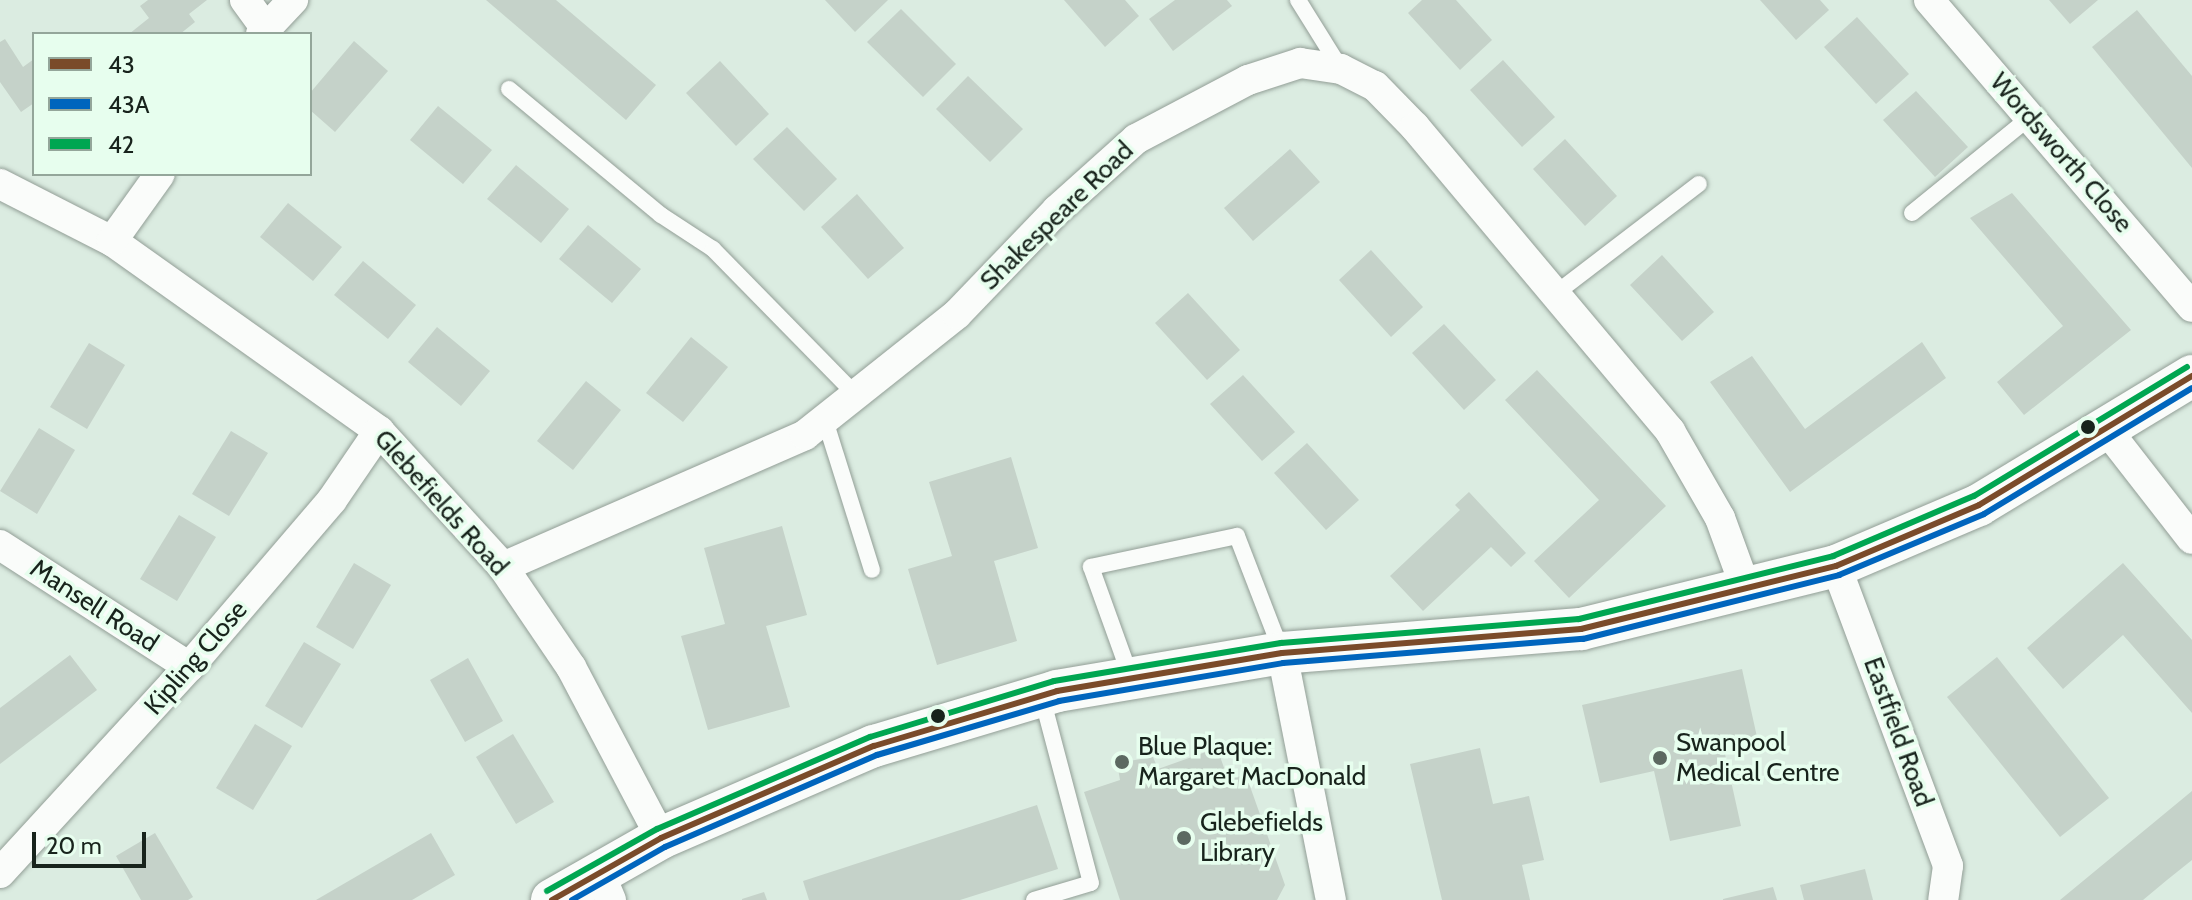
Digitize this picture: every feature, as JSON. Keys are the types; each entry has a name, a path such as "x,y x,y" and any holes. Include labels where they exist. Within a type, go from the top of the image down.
{"street":[{"path":"245,0 263,31 293,0"},
{"name":"Wordsworth Close","path":"1929,0 2192,307"},
{"name":"Shakespeare Road","path":"503,567 805,435 957,314 1057,210 1136,139 1248,80 1300,63 1341,69 1375,86 1415,127 1670,431 1720,518 1746,589"},
{"path":"112,241 159,176"},
{"name":"Glebefields Road","path":"0,184 112,241 379,431 503,567 571,667 661,838"},
{"path":"552,900 605,887 661,838 874,746 1042,696 1282,653 1581,629 1836,566 1979,505 2192,376"},
{"path":"2107,430 2192,539"},
{"name":"Kipling Close","path":"0,873 189,667 332,500 379,431"},
{"name":"Mansell Road","path":"0,545 189,667"},
{"name":"Eastfield Road","path":"1836,566 1948,866 1943,900"},
{"path":"1282,653 1331,900"}],"lane":[{"path":"1298,0 1341,69"},
{"path":"509,89 661,215 713,249 855,394"},
{"path":"1912,213 2030,117"},
{"path":"1555,294 1699,184"},
{"path":"825,420 872,570"},
{"path":"1131,679 1091,567 1237,536 1282,653"},
{"path":"1034,900 1091,883 1042,696"}],"building":[{"path":"148,0 207,0 189,14 195,22 182,32 132,32 149,18 140,6"},
{"path":"486,0 556,0 656,85 626,120"},
{"path":"825,0 888,0 855,32"},
{"path":"1064,0 1125,0 1139,16 1105,47"},
{"path":"1175,0 1227,0 1232,6 1173,51 1149,19"},
{"path":"1422,0 1456,0 1492,40 1460,70 1408,13"},
{"path":"1760,0 1820,0 1829,10 1796,40"},
{"path":"2049,0 2098,0 2070,24"},
{"path":"901,9 956,64 923,97 867,42"},
{"path":"2137,10 2192,76 2192,168 2092,47"},
{"path":"1857,17 1909,74 1876,104 1824,47"},
{"path":"5,39 23,67 32,60 32,104 21,112 0,82 0,42"},
{"path":"354,41 388,71 335,132 312,112 312,91"},
{"path":"1503,60 1555,117 1522,147 1470,90"},
{"path":"720,61 769,114 736,146 686,93"},
{"path":"968,76 1023,129 990,162 936,109"},
{"path":"1916,91 1968,147 1935,177 1883,120"},
{"path":"438,106 492,150 463,184 410,140"},
{"path":"787,127 837,179 804,211 753,159"},
{"path":"1565,139 1617,196 1585,226 1533,169"},
{"path":"1290,149 1320,182 1253,241 1224,208"},
{"path":"516,165 569,209 541,243 487,199"},
{"path":"2012,193 2131,330 2024,415 1997,382 2063,326 1970,218"},
{"path":"857,194 904,248 868,279 821,227"},
{"path":"288,203 342,247 313,281 260,237"},
{"path":"588,225 641,269 612,303 559,259"},
{"path":"1371,250 1423,307 1391,337 1339,280"},
{"path":"1662,255 1714,312 1682,341 1630,285"},
{"path":"363,261 416,305 388,339 334,295"},
{"path":"1188,293 1240,350 1207,380 1155,323"},
{"path":"1444,324 1496,380 1464,410 1412,353"},
{"path":"437,327 490,371 461,406 408,362"},
{"path":"691,337 728,367 683,422 646,393"},
{"path":"1922,342 1946,378 1790,492 1710,382 1752,356 1805,429"},
{"path":"89,343 125,365 87,429 50,407"},
{"path":"1537,370 1666,506 1569,598 1534,561 1599,500 1505,400"},
{"path":"1243,375 1295,432 1262,461 1210,404"},
{"path":"586,381 621,410 573,470 537,441"},
{"path":"39,428 75,450 37,514 0,491"},
{"path":"231,431 268,453 229,516 192,494"},
{"path":"1307,443 1359,500 1326,530 1274,473"},
{"path":"1011,457 1038,548 994,561 1017,641 937,665 908,569 952,556 929,482"},
{"path":"1469,492 1526,553 1511,567 1491,547 1423,611 1390,576 1460,510 1455,505"},
{"path":"179,515 216,537 177,601 140,579"},
{"path":"782,526 807,615 766,626 790,707 708,730 681,636 725,624 704,548"},
{"path":"354,563 391,585 353,649 316,627"},
{"path":"2123,563 2192,640 2192,713 2123,635 2063,689 2027,648"},
{"path":"304,642 341,664 302,728 265,706"},
{"path":"70,655 97,690 0,764 0,708"},
{"path":"1997,657 2109,798 2060,837 1947,697"},
{"path":"468,658 503,721 465,742 430,680"},
{"name":"Swanpool Medical Centre","path":"1742,669 1757,737 1723,745 1741,826 1670,841 1654,771 1600,783 1582,705"},
{"path":"255,724 292,746 253,810 216,788"},
{"path":"513,734 554,802 516,824 476,757"},
{"name":"Glebefields Library","path":"1217,748 1228,779 1246,775 1285,885 1277,900 1120,900 1084,792 1120,780 1117,763 1153,757 1158,769"},
{"path":"1480,748 1493,804 1529,796 1544,860 1522,865 1530,900 1442,900 1410,764"},
{"path":"2192,791 2192,860 2143,900 2060,900"},
{"path":"1037,805 1058,869 960,900 809,900 803,881"},
{"path":"155,833 193,897 188,900 141,900 116,856"},
{"path":"431,833 455,875 412,900 316,900"},
{"path":"1865,869 1873,900 1804,900 1800,885"},
{"path":"1773,887 1777,900 1723,900 1723,899"},
{"path":"764,892 767,900 742,900 742,899"}],"transit line":[{"name":"42","path":"547,891 657,829 870,737 1054,681 1281,643 1579,619 1833,556 1974,496 2187,367"},
{"name":"43","path":"552,900 661,838 874,746 1057,691 1282,653 1581,629 1836,566 1979,505 2192,376"},
{"name":"43A","path":"572,900 665,847 877,755 1059,701 1283,663 1583,639 1839,575 1984,514 2192,388"}],"place":[{"name":"Swanpool Medical Centre","path":"1660,758"},
{"name":"Blue Plaque: Margaret MacDonald","path":"1122,762"},
{"name":"Glebefields Library","path":"1184,838"}]}
